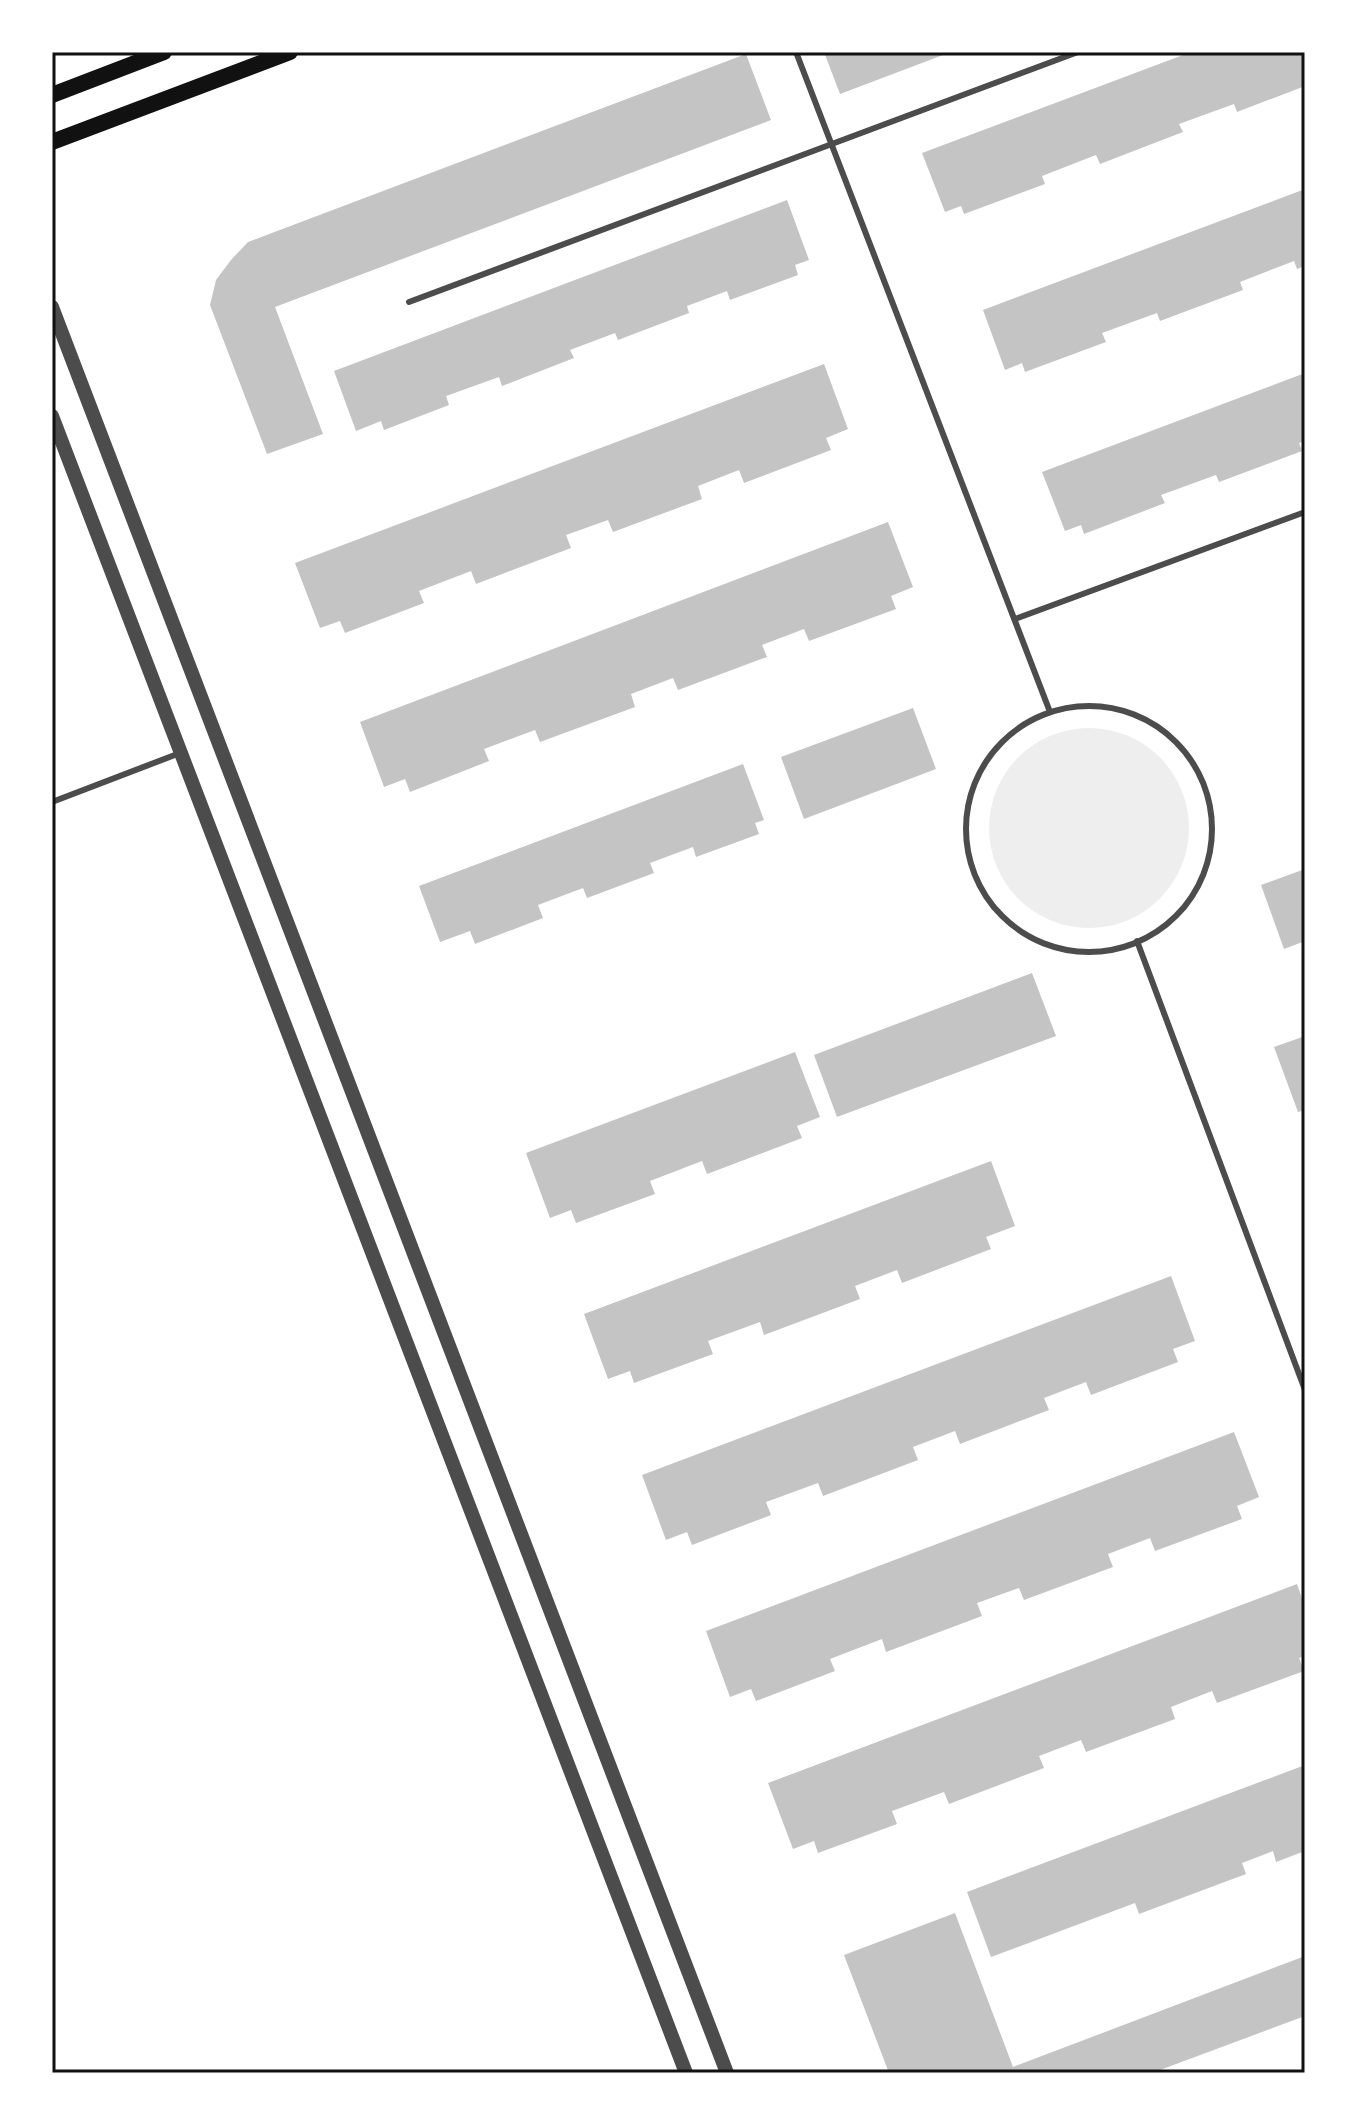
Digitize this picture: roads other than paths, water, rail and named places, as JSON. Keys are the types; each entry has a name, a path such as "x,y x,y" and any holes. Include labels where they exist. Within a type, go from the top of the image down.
{"main road":[{"path":"52,95 164,52"},
{"path":"52,142 290,52"}],"street":[{"path":"52,307 727,2073"},
{"path":"52,416 686,2073"}],"lane":[{"path":"796,52 1050,712"},
{"path":"409,302 1078,52"},
{"path":"1015,619 1305,512"},
{"path":"1075,707 1101,707 1128,712 1152,723 1174,739 1191,759 1204,783 1211,809 1212,836 1207,865 1195,892 1177,915 1155,933 1137,941 1099,952 1070,951 1042,943 1016,929 994,909 978,884 968,857 965,828 968,803 976,778 1006,737 1050,712 1075,707"},
{"path":"52,802 181,753"},
{"path":"1137,941 1305,1390"}]}
